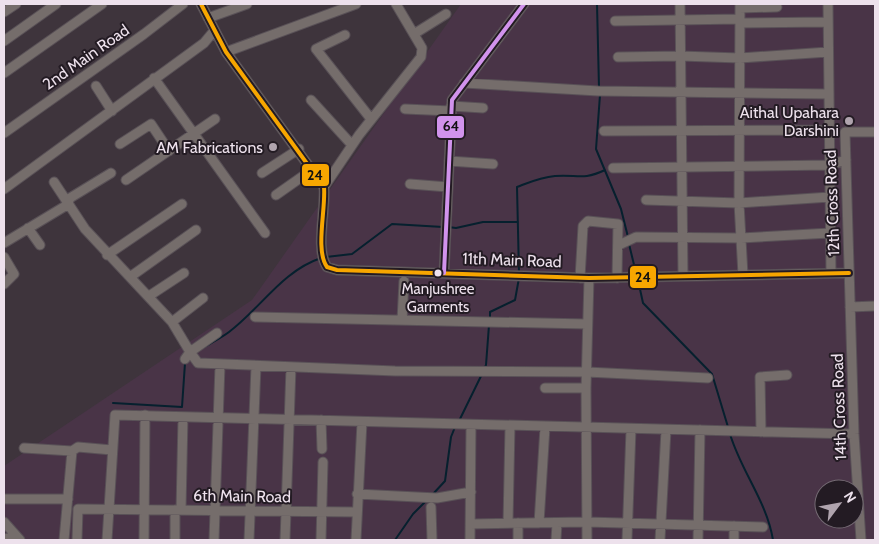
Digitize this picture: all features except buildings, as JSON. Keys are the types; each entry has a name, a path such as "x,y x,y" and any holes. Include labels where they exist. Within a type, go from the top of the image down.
{"street":[{"path":"4,12 16,4"},
{"path":"4,41 56,4"},
{"path":"4,73 102,4"},
{"name":"2nd Main Road","path":"4,133 144,34 183,4"},
{"path":"201,4 226,52 299,149 324,187 352,144 421,57 422,48 396,4"},
{"path":"208,18 247,4"},
{"path":"226,52 356,4"},
{"path":"444,273 452,100 524,4"},
{"path":"680,4 683,275"},
{"path":"828,4 831,273"},
{"path":"743,275 739,203 740,6 777,7"},
{"path":"414,34 446,14"},
{"path":"615,21 827,22"},
{"path":"4,189 204,43 214,31"},
{"path":"344,36 316,49 372,119"},
{"path":"618,57 680,56 740,58 828,52"},
{"path":"154,78 265,233"},
{"path":"464,83 598,92 681,91 740,94 828,94"},
{"path":"96,86 112,111"},
{"path":"311,100 352,144"},
{"path":"405,109 483,108"},
{"path":"126,180 215,119"},
{"path":"120,144 151,124 169,151"},
{"path":"604,131 829,130"},
{"name":"12th Cross Road","path":"849,272 845,132 875,132"},
{"path":"262,174 299,149"},
{"path":"613,168 829,165 846,160"},
{"path":"449,161 493,164"},
{"path":"276,195 313,169"},
{"path":"4,243 67,205 70,198 111,173"},
{"path":"54,182 67,205 108,255 172,322 188,355 198,363 291,367 587,372 708,378"},
{"path":"410,184 448,187"},
{"name":"11th Main Road","path":"324,187 323,258 327,267 337,270 584,278 849,272"},
{"path":"646,200 739,203 830,197"},
{"path":"108,255 182,204"},
{"path":"587,540 587,324 584,278 585,223 588,221 618,224 617,278"},
{"path":"28,228 40,244"},
{"path":"130,277 196,230"},
{"path":"619,245 636,237 741,238 830,233"},
{"path":"4,257 14,274 4,284"},
{"name":"14th Cross Road","path":"849,272 854,434 861,540"},
{"path":"149,296 184,273"},
{"path":"402,320 404,281"},
{"path":"172,322 203,298"},
{"path":"850,307 875,306"},
{"path":"255,318 587,324"},
{"path":"188,355 217,334"},
{"path":"214,540 220,365"},
{"path":"249,540 256,366"},
{"path":"284,540 291,367"},
{"path":"761,432 760,377 787,375"},
{"path":"545,388 586,388"},
{"path":"107,540 115,415 854,434"},
{"path":"144,540 145,415"},
{"path":"175,540 183,417"},
{"path":"321,420 322,450"},
{"path":"356,540 362,422"},
{"path":"470,540 471,425"},
{"path":"508,523 510,426"},
{"path":"539,523 545,427"},
{"path":"627,540 631,429"},
{"path":"660,540 666,430"},
{"path":"698,540 700,430"},
{"path":"24,448 72,452 78,448 112,450"},
{"path":"64,540 72,452"},
{"path":"322,540 323,462"},
{"path":"357,494 436,498 470,492"},
{"path":"4,499 68,499"},
{"path":"431,507 432,540"},
{"name":"6th Main Road","path":"77,540 78,509 356,512"},
{"path":"4,522 18,538"},
{"path":"470,524 586,522 763,527"},
{"path":"518,523 518,540"},
{"path":"556,540 557,523"},
{"path":"734,526 734,540"},
{"path":"4,539 18,538"}],"shaded area":[{"path":"461,4 875,4 875,540 4,540 4,466 252,300"}],"waterway":[{"path":"597,4 599,88"},
{"path":"600,95 596,149 621,209 628,237"},
{"path":"519,273 517,187 545,177 585,176 605,170"},
{"path":"448,227 456,228 483,222 518,222"},
{"path":"326,257 352,254 392,224 443,227"},
{"path":"629,244 636,273"},
{"path":"203,348 240,323 283,281 307,264 321,258"},
{"path":"490,320 490,312 515,300 519,278"},
{"path":"638,280 643,303 712,374 728,427"},
{"path":"484,369 486,365 489,325"},
{"path":"113,403 182,407 185,363"},
{"path":"459,421 482,374"},
{"path":"433,494 445,481 451,437 455,427"},
{"path":"730,434 760,500 773,540"},
{"path":"395,540 413,514 426,501"}],"transit line":[{"name":"24","path":"201,4 226,52 324,187 321,240 327,267 337,270 589,278 849,273"},
{"name":"64","path":"444,273 452,100 524,4"}],"place":[{"name":"Aithal Upahara Darshini","path":"849,121"},
{"name":"AM Fabrications","path":"273,147"},
{"name":"Manjushree Garments","path":"438,273"}]}
